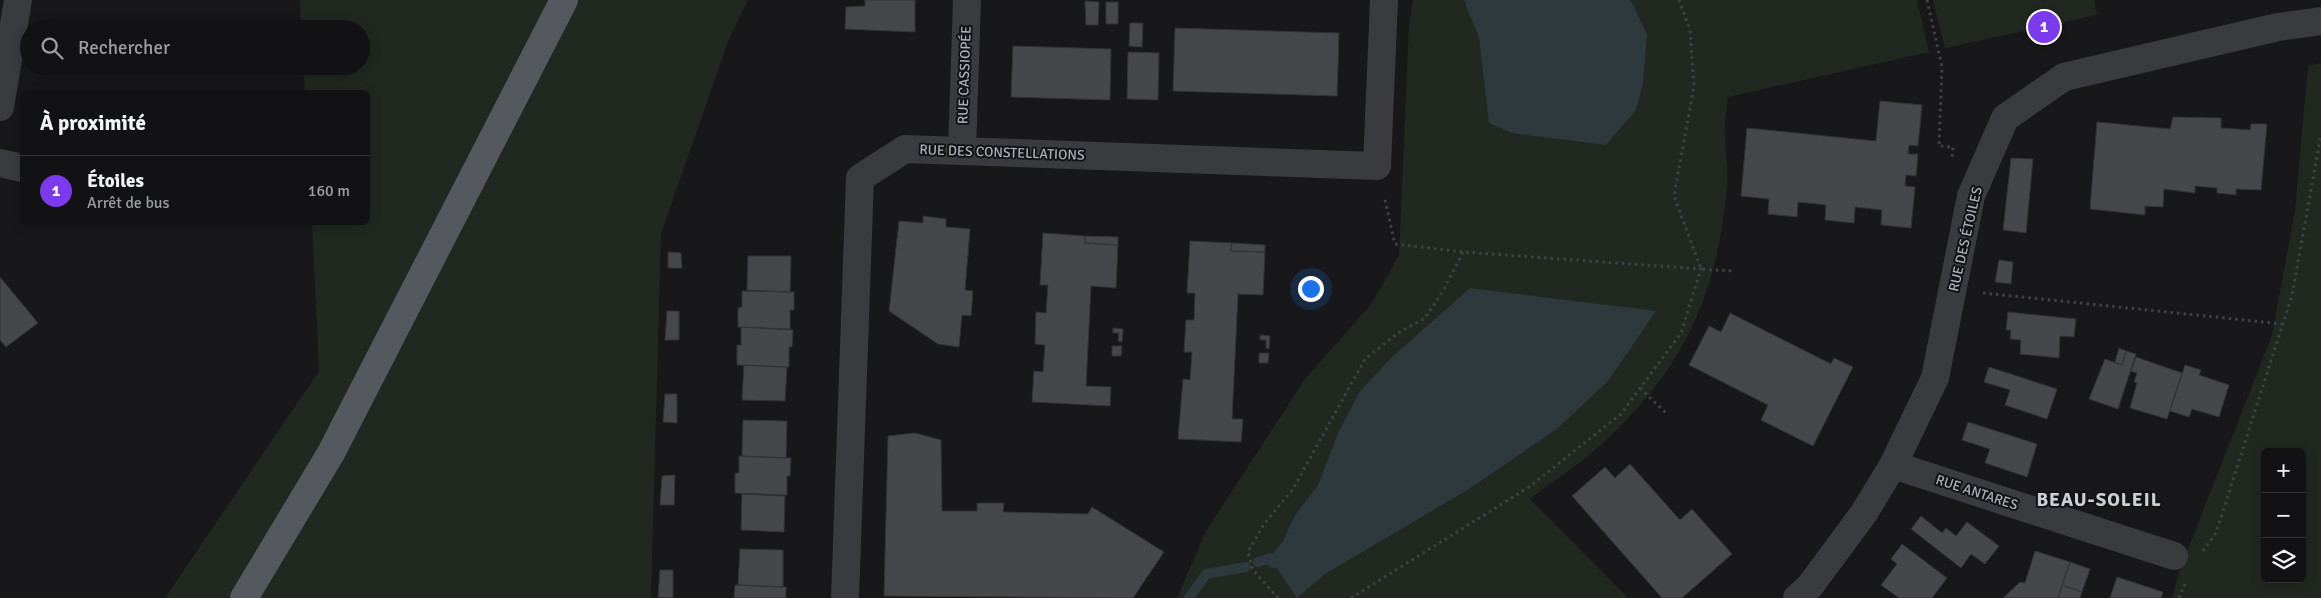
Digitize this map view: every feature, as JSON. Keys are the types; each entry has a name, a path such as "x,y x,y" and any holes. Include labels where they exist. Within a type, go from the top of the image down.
{"main road":[{"path":"244,598 331,453 564,0"}],"street":[{"path":"0,107 18,0"},
{"name":"RUE CASSIOPÉE","path":"962,151 967,0"},
{"path":"1377,166 1384,0"},
{"name":"RUE DES ÉTOILES","path":"1797,598 1810,586 1864,513 1893,465 1935,378 1971,196 2005,118 2064,77 2278,27 2321,20"},
{"name":"RUE DES CONSTELLATIONS","path":"844,598 860,178 904,149 1377,166"},
{"path":"0,163 20,168"},
{"name":"RUE ANTARES","path":"1893,465 2174,556"}],"path":[{"path":"1350,598 1529,487 1621,414 1681,333 1702,269 1674,196 1694,86 1690,30 1679,0"},
{"path":"1927,0 1942,67 1939,146 1953,147 1952,167"},
{"path":"2202,553 2216,533 2292,294 2321,135"},
{"path":"1377,166 1395,244 1463,252 1734,271"},
{"path":"1278,598 1253,570 1248,552 1264,524 1293,490 1365,359 1398,333 1425,318 1443,291 1463,252"},
{"path":"1952,293 1993,293 2283,324"},
{"path":"1640,388 1666,413"},
{"path":"2179,598 2186,582"}],"shaded area":[{"path":"300,0 748,0 729,39 661,234 651,598 165,598 319,371 312,225 370,225 370,90 305,90 304,75 370,75 370,20 301,20"},
{"path":"1413,0 1917,0 1929,52 1728,97 1725,120 1727,182 1722,226 1706,294 1693,325 1677,355 1658,383 1635,411 1590,454 1530,499 1628,598 1177,598 1206,531 1305,379 1372,303 1399,255 1409,24"},
{"path":"1464,0 1629,0 1633,4 1647,35 1643,83 1636,110 1606,145 1512,133 1489,123 1479,38"},
{"path":"1933,0 2094,0 2097,15 1945,48"},
{"path":"2321,63 2321,598 2172,598 2179,572 2272,335 2295,210 2308,66"},
{"path":"1470,288 1656,311 1608,381 1558,428 1469,489 1325,574 1297,598 1270,558 1283,541 1294,517 1318,485 1339,431 1360,391 1391,358"}],"building":[{"path":"865,0 915,0 915,32 845,29 846,7 865,6"},
{"path":"1085,1 1099,2 1098,25 1086,25"},
{"path":"1106,2 1118,2 1118,24 1106,24"},
{"path":"1130,23 1143,23 1142,47 1129,46"},
{"path":"1175,28 1339,33 1337,96 1173,91"},
{"path":"1013,46 1111,49 1110,100 1011,97"},
{"path":"1128,52 1159,53 1158,100 1127,99"},
{"path":"1880,101 1922,105 1918,146 1909,145 1908,154 1918,154 1916,176 1906,175 1905,186 1915,187 1911,228 1881,225 1882,210 1855,207 1854,223 1825,220 1826,205 1798,202 1797,217 1768,214 1769,199 1741,196 1747,128 1876,141"},
{"path":"2173,117 2221,118 2221,128 2250,130 2251,124 2267,124 2261,190 2236,189 2236,195 2217,193 2217,188 2195,186 2195,193 2164,189 2163,207 2145,206 2145,215 2090,209 2097,122 2170,129"},
{"path":"2011,158 2033,159 2026,233 2003,230"},
{"path":"923,216 946,219 946,227 970,229 965,290 973,291 971,316 962,315 959,347 938,344 889,311 899,221 923,223"},
{"path":"1043,233 1085,236 1085,243 1118,245 1116,288 1091,286 1086,386 1111,387 1110,406 1032,402 1034,371 1043,372 1045,345 1035,344 1036,312 1046,313 1048,285 1040,285"},
{"path":"1085,236 1118,237 1118,245 1085,243"},
{"path":"1190,241 1232,243 1231,251 1265,252 1263,295 1238,294 1232,419 1243,419 1241,442 1178,439 1183,379 1190,380 1192,352 1184,352 1186,320 1194,320 1195,293 1187,293"},
{"path":"1232,243 1265,245 1265,252 1231,251"},
{"path":"668,252 681,253 682,268 668,268"},
{"path":"748,256 791,256 790,292 747,290"},
{"path":"1999,260 2013,262 2011,284 1995,282"},
{"path":"0,277 38,323 6,347 0,340"},
{"path":"742,291 794,292 794,310 790,310 790,329 738,327 738,308 742,307"},
{"path":"667,311 679,311 679,340 665,340"},
{"path":"2008,312 2076,319 2074,337 2060,336 2059,358 2020,354 2021,340 2010,339 2011,330 2006,330"},
{"path":"1730,313 1831,364 1834,358 1853,367 1813,446 1761,420 1768,405 1689,365 1709,326 1721,332"},
{"path":"741,327 793,330 792,347 789,347 789,367 737,365 737,345 741,345"},
{"path":"1113,328 1123,329 1122,342 1118,341 1119,333 1113,333"},
{"path":"1260,335 1270,336 1269,349 1266,348 1266,340 1260,340"},
{"path":"1112,346 1122,346 1121,356 1112,356"},
{"path":"2119,348 2126,351 2122,365 2115,362"},
{"path":"2126,351 2136,354 2118,409 2089,399 2105,359 2122,365"},
{"path":"1259,353 1269,353 1268,363 1259,363"},
{"path":"2136,357 2182,373 2167,419 2130,408 2137,383 2134,382 2137,373 2131,371"},
{"path":"744,365 787,367 785,401 742,400"},
{"path":"2185,365 2201,370 2199,375 2229,385 2219,417 2192,409 2189,417 2170,411"},
{"path":"1989,367 2057,389 2047,419 2005,405 2010,390 1984,382"},
{"path":"665,394 677,394 677,423 663,422"},
{"path":"743,420 787,421 786,458 742,456"},
{"path":"1968,422 2037,444 2027,477 1985,463 1990,449 1962,440"},
{"path":"915,433 941,440 942,511 977,511 977,503 1004,503 1003,512 1088,514 1092,507 1164,552 1133,598 884,596 888,436"},
{"path":"739,456 791,458 790,476 787,476 787,495 735,493 735,473 739,473"},
{"path":"1630,464 1680,520 1692,509 1732,554 1682,598 1662,598 1572,496 1605,467 1615,478"},
{"path":"675,475 674,505 660,505 662,476"},
{"path":"742,494 785,496 784,532 741,530"},
{"path":"1921,516 1942,533 1946,528 1956,536 1967,522 1999,546 1985,564 1971,554 1961,568 1911,529"},
{"path":"1902,544 1947,578 1932,598 1899,598 1881,585 1897,564 1891,559"},
{"path":"740,549 783,550 783,587 738,585"},
{"path":"2035,551 2070,562 2058,598 2003,598 2020,582 2025,583"},
{"path":"2070,562 2090,569 2082,592 2062,585"},
{"path":"660,570 673,570 673,598 658,597"},
{"path":"2117,577 2163,592 2161,598 2110,598"},
{"path":"735,585 786,587 786,598 734,598"},
{"path":"2062,585 2082,592 2080,598 2058,598"}],"waterway":[{"path":"1258,562 1270,558 1273,563"},
{"path":"1189,598 1206,574 1246,567"}],"place":[{"name":"Étoiles","path":"2044,27"}],"district":[{"name":"BEAU-SOLEIL","path":"2099,499"}]}
